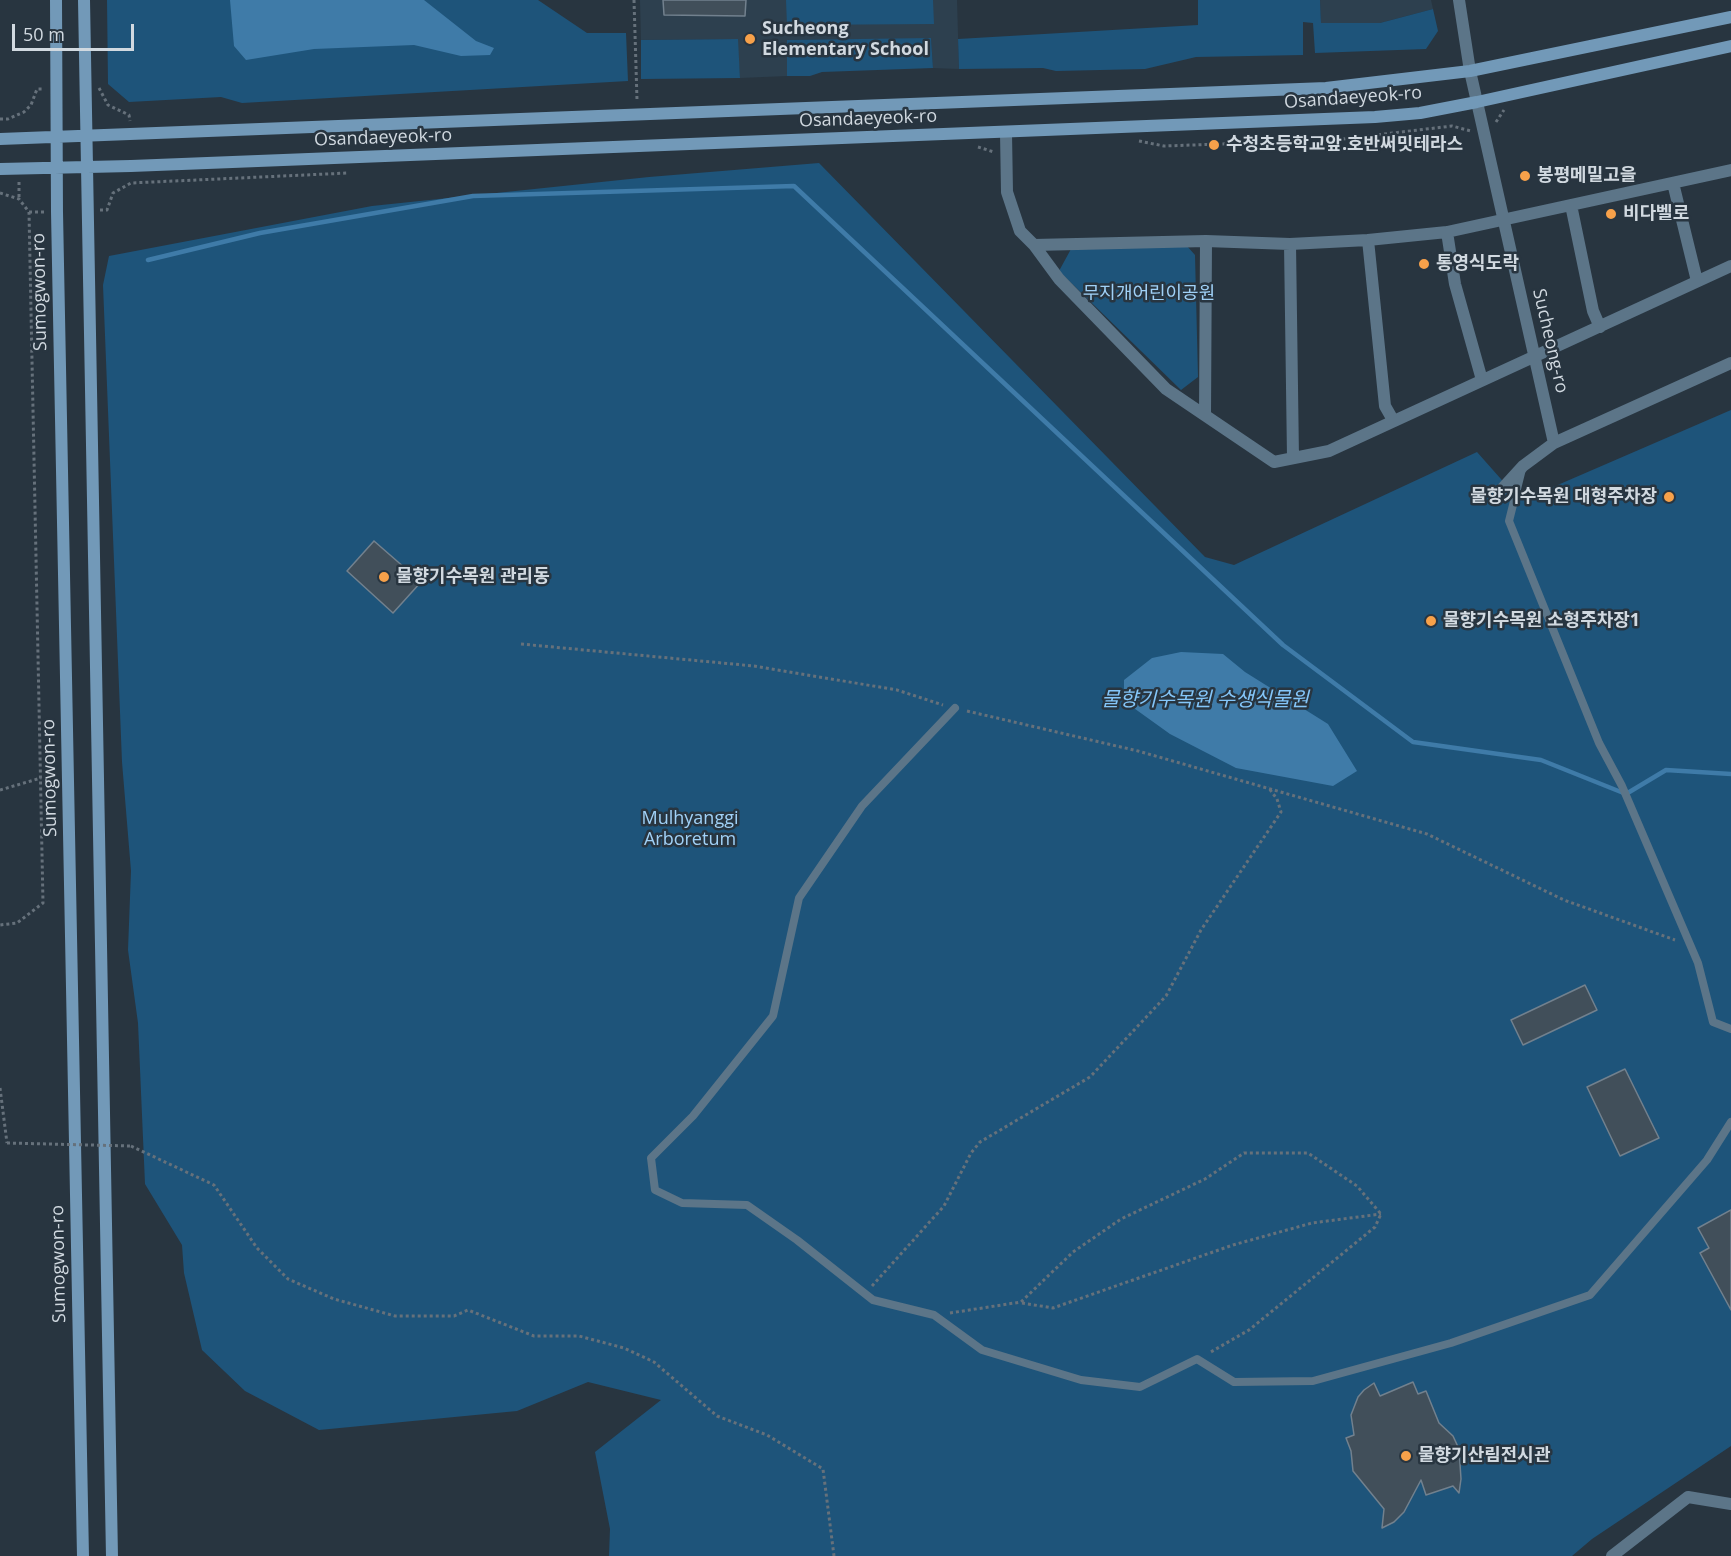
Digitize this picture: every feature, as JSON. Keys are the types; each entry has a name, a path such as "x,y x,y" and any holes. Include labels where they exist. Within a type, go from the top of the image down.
{"main road":[{"name":"Sumogwon-ro","path":"56,0 56,168 83,1556"},
{"path":"84,0 112,1556"},
{"name":"Osandaeyeok-ro","path":"0,139 1306,90 1372,85 1470,71 1731,17"},
{"name":"Osandaeyeok-ro","path":"0,169 1006,133 1376,117 1420,113 1477,102 1731,46"}],"street":[{"name":"Sucheong-ro","path":"1459,0 1470,71 1554,443"},
{"path":"1006,133 1006,182 1011,208 1020,231 1034,245 1059,279 1166,389 1274,462 1329,451 1731,266"},
{"path":"1034,245 1206,241 1290,244 1368,240 1447,232 1731,170"},
{"path":"1673,183 1697,281"},
{"path":"1571,205 1593,311 1600,327"},
{"path":"1447,232 1455,284 1482,380"},
{"path":"1368,240 1385,406 1393,420"},
{"path":"1205,415 1206,241"},
{"path":"1290,244 1293,458"},
{"path":"1502,489 1523,466 1554,443 1731,363"},
{"path":"1612,1556 1688,1497 1731,1504"}],"lane":[{"path":"1523,466 1509,521 1604,752 1622,786 1693,954 1713,1022 1731,1029"},
{"path":"955,708 862,806 799,898 773,1016 693,1116 651,1158 655,1190 682,1203 747,1205 797,1240 873,1300 934,1315 982,1350 1081,1380 1140,1387 1197,1359 1234,1382 1313,1381 1451,1343 1590,1295 1707,1160 1731,1122"}],"path":[{"path":"634,0 637,116"},
{"path":"101,88 108,105 129,115"},
{"path":"0,119 8,119 24,112 31,105 37,89"},
{"path":"1135,140 1164,146 1334,140 1452,126 1465,128 1467,132"},
{"path":"0,193 19,199 29,212 44,903 17,923 0,925"},
{"path":"521,644 754,666 897,690 955,708 1138,751 1427,834 1564,900 1681,943 1693,954"},
{"path":"0,790 41,778"},
{"path":"865,1294 944,1206 971,1153 981,1142 1090,1077 1166,996 1201,930 1281,812 1277,799 1268,787"},
{"path":"0,1088 7,1143 131,1146 214,1185 257,1248 288,1279 334,1299 395,1316 454,1316 468,1310 534,1336 579,1336 624,1348 654,1362 717,1416 766,1435 823,1469 834,1556"},
{"path":"1021,1302 1073,1252 1121,1219 1205,1179 1244,1153 1308,1153 1357,1186 1381,1214"},
{"path":"1197,1359 1249,1330 1375,1227 1381,1214"},
{"path":"934,1315 1021,1302 1053,1308 1233,1245 1312,1223 1381,1214"}],"shaded area":[{"name":"Sucheong Elementary School","path":"640,0 957,0 959,69 933,68 931,39 787,40 787,76 740,78 737,39 641,40"},
{"path":"1320,0 1431,0 1433,9 1380,23 1321,23"}],"green space":[{"path":"107,0 538,0 587,33 626,33 628,81 242,103 221,97 129,102 108,84"},
{"path":"786,0 933,0 934,24 787,25"},
{"path":"1198,0 1320,0 1321,23 1380,23 1433,9 1438,31 1426,49 1315,53 1313,23 1303,22 1303,55 1196,57 1145,69 1056,71 1043,68 959,69 958,39 1198,25"},
{"path":"931,38 933,68 822,72 810,76 787,76 787,40"},
{"path":"738,39 740,78 641,79 641,40"},
{"name":"Mulhyanggi Arboretum","path":"819,163 1205,557 1234,565 1477,452 1516,496 1553,487 1731,410 1731,1446 1592,1539 1572,1556 609,1556 610,1529 595,1452 661,1400 588,1382 517,1411 319,1430 245,1391 202,1350 184,1273 182,1245 145,1184 138,1023 128,950 131,871 122,762 103,285 109,256 372,206 649,177"},
{"name":"무지개어린이공원","path":"1187,246 1195,255 1198,377 1181,390 1059,271 1071,249"}],"water":[{"path":"230,0 424,0 476,41 494,48 490,55 461,56 414,45 314,49 246,60 234,46"},
{"name":"물향기수목원 수생식물원","path":"1181,652 1223,654 1245,672 1328,724 1357,771 1333,786 1236,768 1170,734 1124,701 1124,680 1152,658"}],"building":[{"path":"663,0 746,0 745,16 664,15"},
{"name":"물향기수목원 관리동","path":"374,541 421,582 393,613 347,571"},
{"path":"1585,985 1597,1010 1523,1045 1511,1020"},
{"path":"1625,1069 1659,1138 1620,1156 1587,1087"},
{"path":"1731,1210 1731,1310 1700,1253 1709,1248 1698,1228"},
{"name":"물향기산림전시관","path":"1413,1382 1418,1394 1426,1391 1439,1423 1453,1436 1459,1449 1461,1479 1459,1493 1453,1486 1426,1495 1421,1480 1404,1512 1394,1522 1382,1528 1384,1509 1353,1471 1351,1451 1346,1438 1354,1435 1351,1415 1358,1397 1364,1390 1374,1383 1380,1396"}],"waterway":[{"path":"148,260 260,233 473,196 794,186 1283,645 1413,742 1541,760 1626,794 1666,770 1731,774"}],"place":[{"name":"Sucheong Elementary School","path":"750,39"},
{"name":"수청초등학교앞.호반써밋테라스","path":"1214,145"},
{"name":"봉평메밀고을","path":"1525,176"},
{"name":"비다벨로","path":"1611,214"},
{"name":"통영식도락","path":"1424,264"},
{"name":"물향기수목원 대형주차장","path":"1669,497"},
{"name":"물향기수목원 관리동","path":"384,577"},
{"name":"물향기수목원 소형주차장1","path":"1431,621"},
{"name":"물향기산림전시관","path":"1406,1456"}]}
